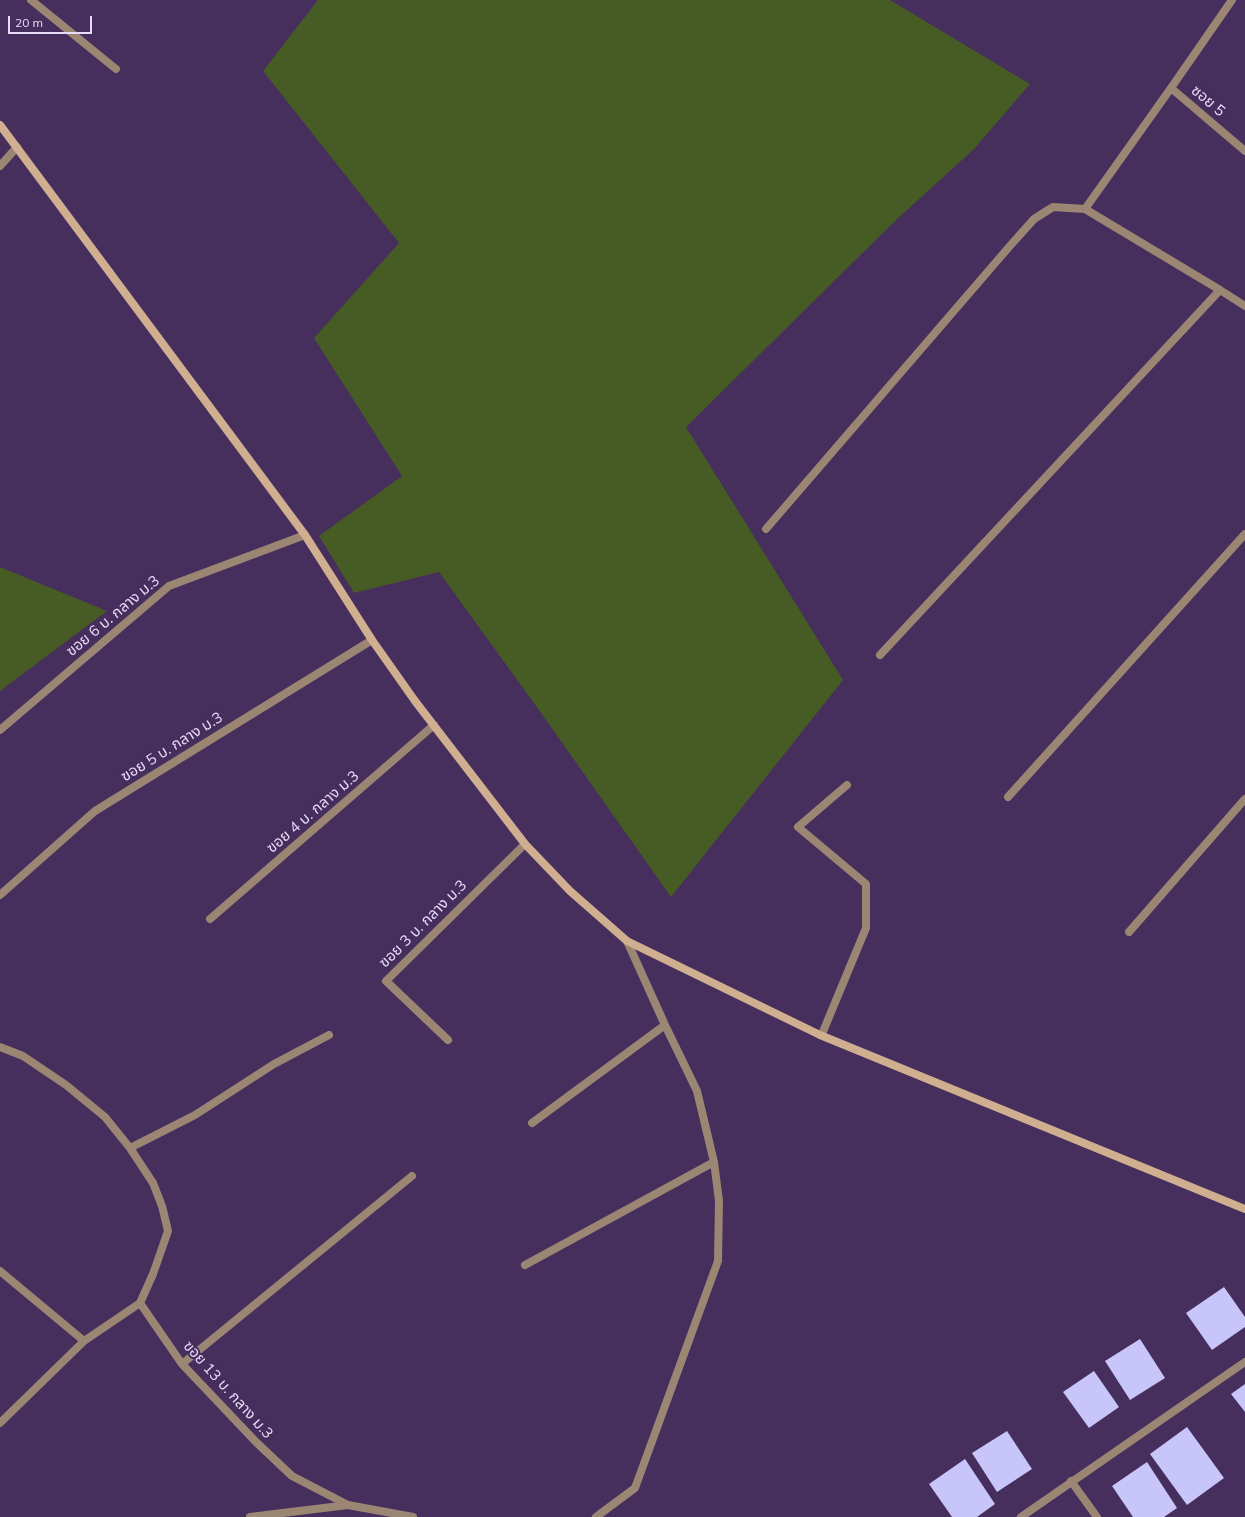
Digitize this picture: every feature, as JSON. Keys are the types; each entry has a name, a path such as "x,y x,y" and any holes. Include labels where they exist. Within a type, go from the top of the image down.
{"street":[{"path":"31,0 116,69"},
{"path":"1086,209 1232,0"},
{"name":"ซอย 5","path":"1171,88 1245,151"},
{"path":"0,125 306,535 372,640 434,725 525,844 570,891 627,941 820,1035 1245,1209"},
{"path":"0,166 17,147"},
{"path":"766,529 1034,220 1054,207 1086,209 1245,306"},
{"path":"880,655 1220,290"},
{"path":"1008,797 1245,534"},
{"name":"ฃอย 6 บ. กลาง ม.3","path":"0,730 169,586 306,535"},
{"name":"ฃอย 5 บ. กลาง ม.3","path":"0,895 95,811 372,640"},
{"name":"ฃอย 4 บ. กลาง ม.3","path":"210,919 434,725"},
{"path":"820,1035 822,1034 866,928 866,884 798,826 847,785"},
{"path":"1129,932 1245,799"},
{"name":"ฃอย 3 บ. กลาง ม.3","path":"448,1040 386,981 525,844"},
{"path":"596,1517 635,1488 718,1261 719,1201 714,1162 697,1091 664,1025 627,941"},
{"path":"532,1123 664,1025"},
{"path":"130,1148 195,1115 274,1064 329,1035"},
{"path":"0,1047 23,1056 66,1085 105,1117 130,1148 153,1183 162,1206 168,1231 153,1274 140,1303 84,1341 0,1423"},
{"path":"524,1265 714,1162"},
{"path":"182,1364 412,1176"},
{"path":"0,1270 84,1341"},
{"name":"ฃอย 13 บ. กลาง ม.3","path":"140,1303 182,1364 256,1442 292,1476 348,1505 413,1517"},
{"path":"1020,1517 1245,1362"},
{"path":"1071,1482 1097,1517"},
{"path":"255,1516 348,1505"}],"green space":[{"path":"318,0 890,0 1030,84 974,149 894,222 686,427 843,680 671,897 439,572 354,593 319,536 402,476 314,338 399,243 263,71"},
{"path":"0,567 107,611 0,691"}],"building":[{"path":"1224,1287 1245,1317 1245,1327 1212,1350 1186,1313"},
{"path":"1140,1339 1165,1378 1130,1400 1105,1361"},
{"path":"1094,1371 1119,1407 1089,1428 1063,1392"},
{"path":"1245,1384 1245,1412 1231,1394"},
{"path":"1187,1427 1224,1478 1187,1505 1150,1454"},
{"path":"1007,1431 1032,1469 997,1492 972,1453"},
{"path":"965,1459 995,1504 977,1517 952,1517 929,1484"},
{"path":"1147,1462 1177,1508 1164,1517 1133,1517 1112,1486"}]}
